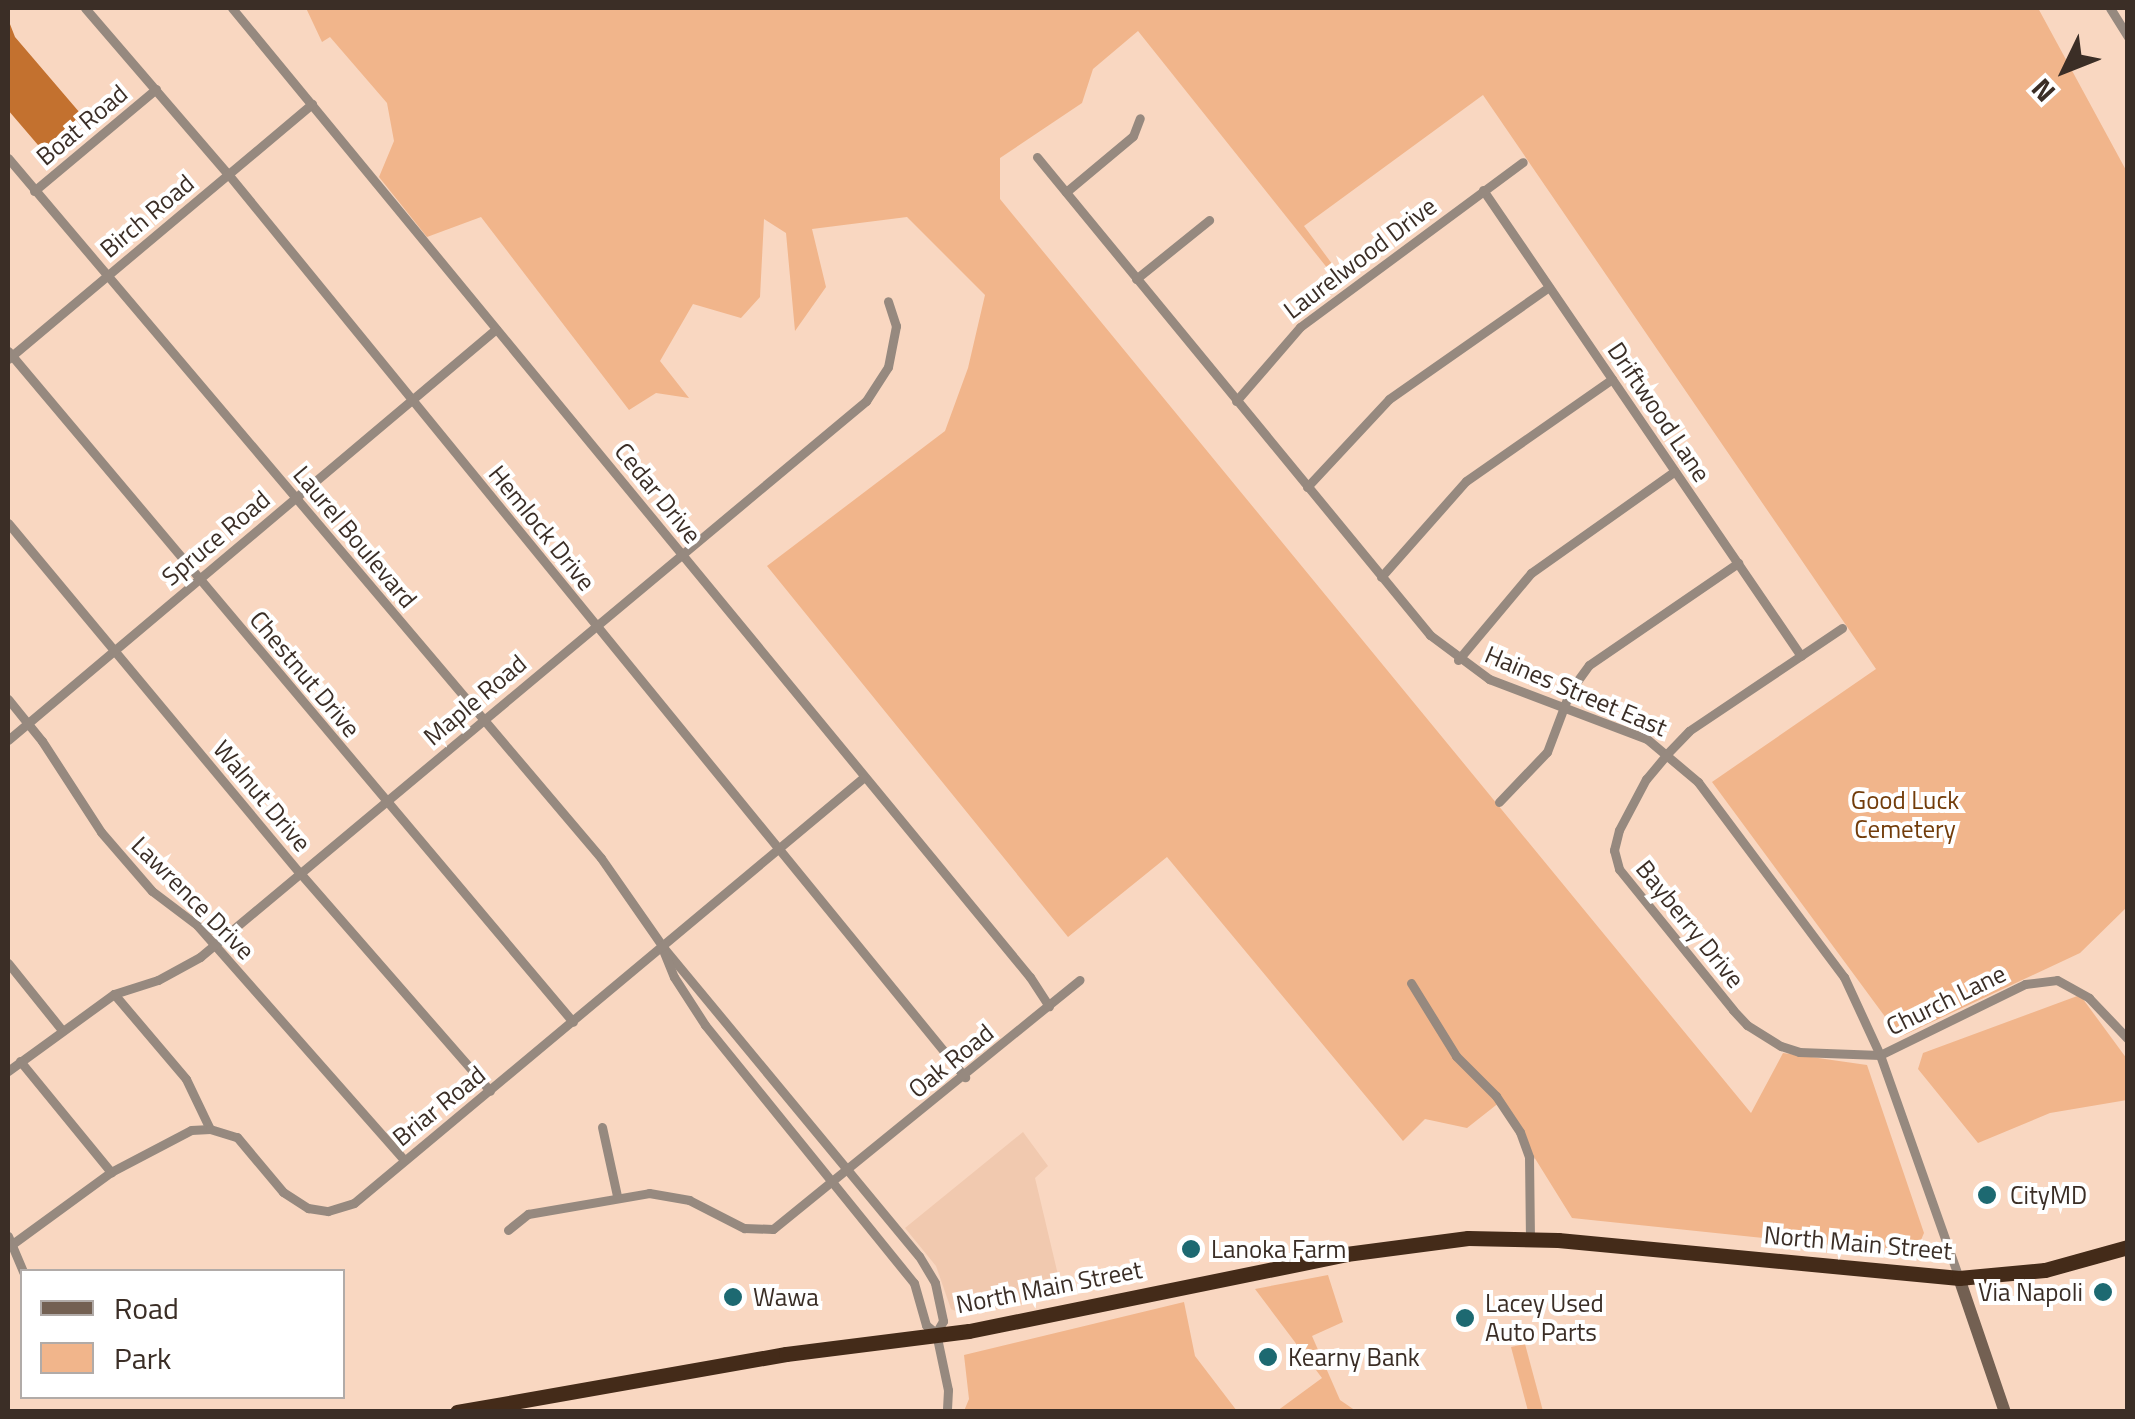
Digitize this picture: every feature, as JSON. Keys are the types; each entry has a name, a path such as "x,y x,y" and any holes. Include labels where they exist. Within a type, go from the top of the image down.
{"highway":[{"name":"North Main Street","path":"457,1412 936,1332 969,1331 1346,1254 1468,1238 1530,1238 1958,1278 2045,1270 2128,1247"}],"street":[{"name":"Hemlock Drive","path":"84,8 228,174 965,1077"},
{"name":"Cedar Drive","path":"232,8 1030,977 1049,1006"},
{"path":"2110,8 2128,37"},
{"name":"Boat Road","path":"34,191 156,90"},
{"name":"Birch Road","path":"9,355 312,104"},
{"path":"1066,192 1133,136 1140,118"},
{"name":"Haines Street East","path":"1036,157 1430,635 1458,660 1489,679 1622,728 1668,753 1698,782 1844,977 1880,1055 1958,1278"},
{"name":"Laurel Boulevard","path":"8,158 628,892 695,1012 914,1283 926,1325 936,1332 948,1390 947,1412"},
{"name":"Laurelwood Drive","path":"1236,401 1300,328 1522,162"},
{"name":"Driftwood Lane","path":"1483,190 1801,656"},
{"path":"1136,279 1209,220"},
{"path":"1307,488 1389,398 1548,287"},
{"name":"Maple Road","path":"8,1072 61,1029 114,994 168,976 215,945 878,387 888,366 896,326 888,300"},
{"name":"Spruce Road","path":"8,740 496,329"},
{"name":"Chestnut Drive","path":"9,355 573,1022"},
{"path":"1381,577 1466,481 1612,379"},
{"path":"1458,660 1531,573 1675,471"},
{"name":"Walnut Drive","path":"8,524 300,873 490,1090"},
{"path":"1499,802 1547,752 1570,691 1589,665 1738,564"},
{"name":"Bayberry Drive","path":"1842,628 1689,731 1646,779 1619,830 1614,850 1626,880 1733,1010 1764,1037 1799,1052 1880,1055"},
{"name":"Lawrence Drive","path":"8,698 101,832 152,891 197,925 404,1160"},
{"name":"Briar Road","path":"210,1129 237,1137 283,1192 318,1212 354,1202 863,778"},
{"name":"Laurel Boulevard","path":"662,947 935,1283 943,1321 936,1332"},
{"path":"8,964 61,1029"},
{"name":"Oak Road","path":"618,1196 669,1194 730,1224 764,1230 788,1219 1079,980"},
{"name":"Church Lane","path":"1880,1055 2025,984 2057,980 2089,998 2128,1038"},
{"path":"1411,983 1456,1056 1496,1096 1520,1132 1529,1157 1530,1238"},
{"path":"21,1269 9,1240 112,1172 172,1138 210,1129 186,1079 114,994"},
{"path":"20,1061 112,1172"},
{"path":"508,1230 528,1214 618,1196 602,1127"},
{"path":"876,1235 890,1224"},
{"path":"1958,1278 2004,1412"}],"shaded area":[{"path":"8,19 15,37 86,120 50,159 8,110"},
{"path":"1023,1132 1048,1166 1035,1178 1063,1296 964,1315 951,1309 936,1266 905,1228"}],"green space":[{"name":"Good Luck Cemetery","path":"306,8 2038,8 2127,172 2127,907 2080,953 1900,1037 1712,782 1876,669 1483,95 1304,226 1344,280 1340,284 1138,31 1093,69 1082,103 1000,158 1000,199 1751,1113 1783,1053 1867,1065 1924,1233 1915,1254 1572,1218 1500,1102 1467,1128 1425,1119 1403,1141 1167,857 1068,937 767,566 945,431 968,368 985,295 907,217 812,229 826,287 795,331 786,233 764,219 760,297 741,318 693,304 660,361 689,398 656,393 629,410 481,217 427,237 379,177 394,141 387,103 330,37 322,42"},
{"path":"2080,995 2127,1059 2127,1100 2050,1113 1978,1143 1918,1069 1923,1053"},
{"path":"1328,1275 1343,1322 1312,1336 1340,1400 1356,1411 1277,1411 1322,1378 1255,1289"},
{"path":"1184,1302 1195,1356 1237,1411 964,1411 969,1399 964,1355"},
{"path":"1525,1344 1543,1411 1528,1411 1511,1347"}],"place":[{"name":"CityMD","path":"1987,1195"},
{"name":"Lanoka Farm","path":"1191,1249"},
{"name":"Via Napoli","path":"2103,1292"},
{"name":"Wawa","path":"733,1297"},
{"name":"Lacey Used Auto Parts","path":"1465,1318"},
{"name":"Kearny Bank","path":"1268,1357"}]}
